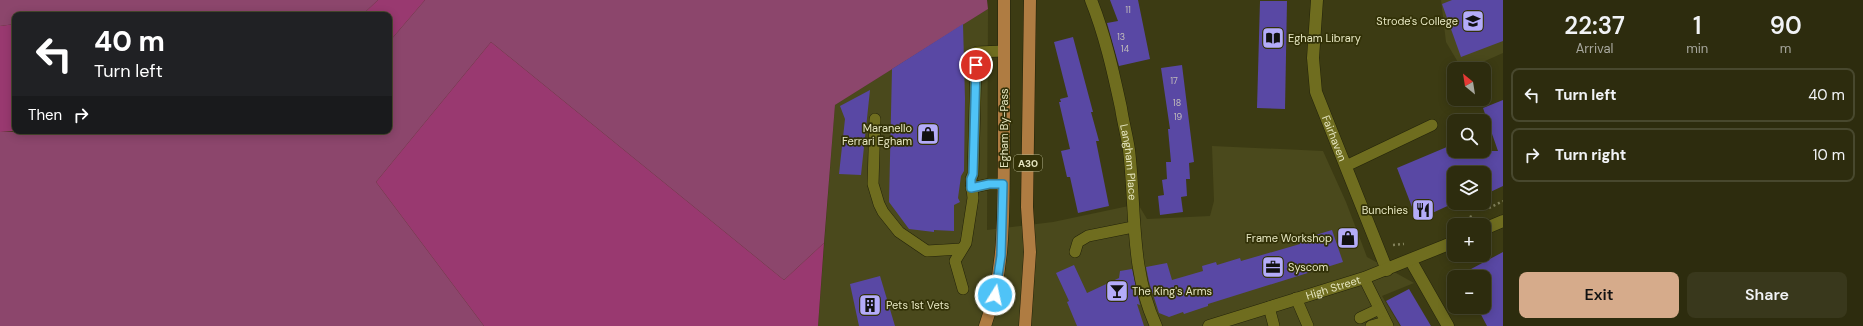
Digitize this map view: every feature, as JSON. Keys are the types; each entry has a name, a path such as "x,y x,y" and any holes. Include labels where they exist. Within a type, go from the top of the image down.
{"main road":[{"name":"Egham By-Pass","path":"985,326 995,295 1000,272 1003,184 1004,0"},
{"name":"A30","path":"1025,326 1030,252 1027,208 1030,0"}],"street":[{"name":"Langham Place","path":"1091,0 1103,30 1129,149 1133,227 1140,275 1149,311 1156,326"},
{"name":"Fairhaven","path":"1317,0 1313,58 1316,92 1387,270"},
{"path":"1491,227 1503,221"},
{"name":"High Street","path":"1209,326 1364,278 1447,245"},
{"path":"1411,260 1448,326"}],"lane":[{"path":"963,289 955,261 966,243 973,198 971,179 973,174 977,52 1004,50"},
{"path":"876,119 873,184 878,204 883,212 899,232 927,251 961,249"},
{"path":"1346,166 1432,125"},
{"path":"971,188 989,184 1003,184"},
{"path":"1075,252 1078,242 1088,236 1133,227"},
{"path":"1364,278 1386,324 1371,326"},
{"path":"1296,298 1308,326"},
{"path":"1269,307 1274,326"},
{"path":"1360,318 1379,309"}],"path":[{"path":"1482,211 1503,201"},
{"path":"1469,218 1475,215"}],"shaded area":[{"path":"0,0 378,0 365,12 12,12 12,24 0,26"},
{"path":"378,0 425,0 392,38 392,12 365,12"},
{"path":"425,0 987,0 988,9 835,105 824,243 784,280 491,42 376,182 484,326 0,326 0,132 12,132 12,134 392,134 392,38"},
{"name":"Strode's College","path":"1441,0 1503,0 1503,53 1483,62 1458,62 1446,42"},
{"path":"988,9 987,230 1053,222 1138,204 1147,219 1210,216 1214,201 1212,146 1323,151 1346,202 1367,257 1414,283 1382,296 1400,326 818,326 835,105"},
{"path":"12,24 12,131 0,132 0,26"},
{"path":"491,42 784,280 824,243 818,326 484,326 376,182"}],"building":[{"path":"1110,0 1138,0 1150,59 1119,66 1107,23 1118,21"},
{"name":"Strode's College","path":"1452,0 1503,0 1503,41 1461,57 1442,4"},
{"name":"Egham Library","path":"1260,1 1287,1 1285,109 1257,108"},
{"name":"Maranello Ferrari Egham","path":"963,24 965,99 964,171 961,176 958,198 960,202 954,205 954,231 934,230 934,232 909,229 889,202 892,69"},
{"path":"1073,37 1093,112 1091,112 1099,141 1096,141 1109,206 1078,213 1070,177 1067,177 1061,151 1070,149 1059,102 1061,102 1060,99 1068,97 1054,42"},
{"path":"1182,65 1194,162 1189,163 1190,179 1186,179 1187,196 1181,197 1183,212 1160,215 1158,196 1164,195 1162,180 1167,179 1166,162 1171,162 1168,129 1170,129 1161,68"},
{"path":"870,90 861,175 839,174 845,119 840,106"},
{"path":"1503,100 1503,186 1491,192 1491,166 1447,166 1447,206 1417,220 1397,168 1447,147 1447,158 1491,158 1491,151 1498,151 1491,131 1491,114 1485,114 1483,108"},
{"path":"1332,230 1343,262 1208,304 1208,306 1184,314 1183,312 1169,317 1159,313 1146,267 1167,263 1172,280 1203,271 1202,266 1216,262 1217,265 1240,258 1241,261 1300,244 1299,240"},
{"path":"1503,252 1503,326 1487,326 1481,314 1491,314 1491,270 1469,270 1484,262 1491,262 1491,258"},
{"name":"The King's Arms","path":"1074,265 1087,293 1119,278 1120,271 1132,269 1140,305 1137,304 1144,326 1077,326 1067,302 1069,301 1056,273"},
{"name":"Pets 1st Vets","path":"880,276 895,326 859,326 850,284"},
{"path":"1409,289 1431,326 1401,326 1386,301"}],"place":[{"name":"Strode's College","path":"1473,21"},
{"name":"Egham Library","path":"1273,38"},
{"name":"Maranello Ferrari Egham","path":"928,134"},
{"name":"Bunchies","path":"1423,210"},
{"name":"Frame Workshop","path":"1348,238"},
{"name":"Syscom","path":"1273,267"},
{"name":"The King's Arms","path":"1117,291"},
{"name":"Pets 1st Vets","path":"870,305"}],"route":[{"path":"976,65 973,174 971,179 971,188 989,184 1003,184 1000,272 995,295"}]}
